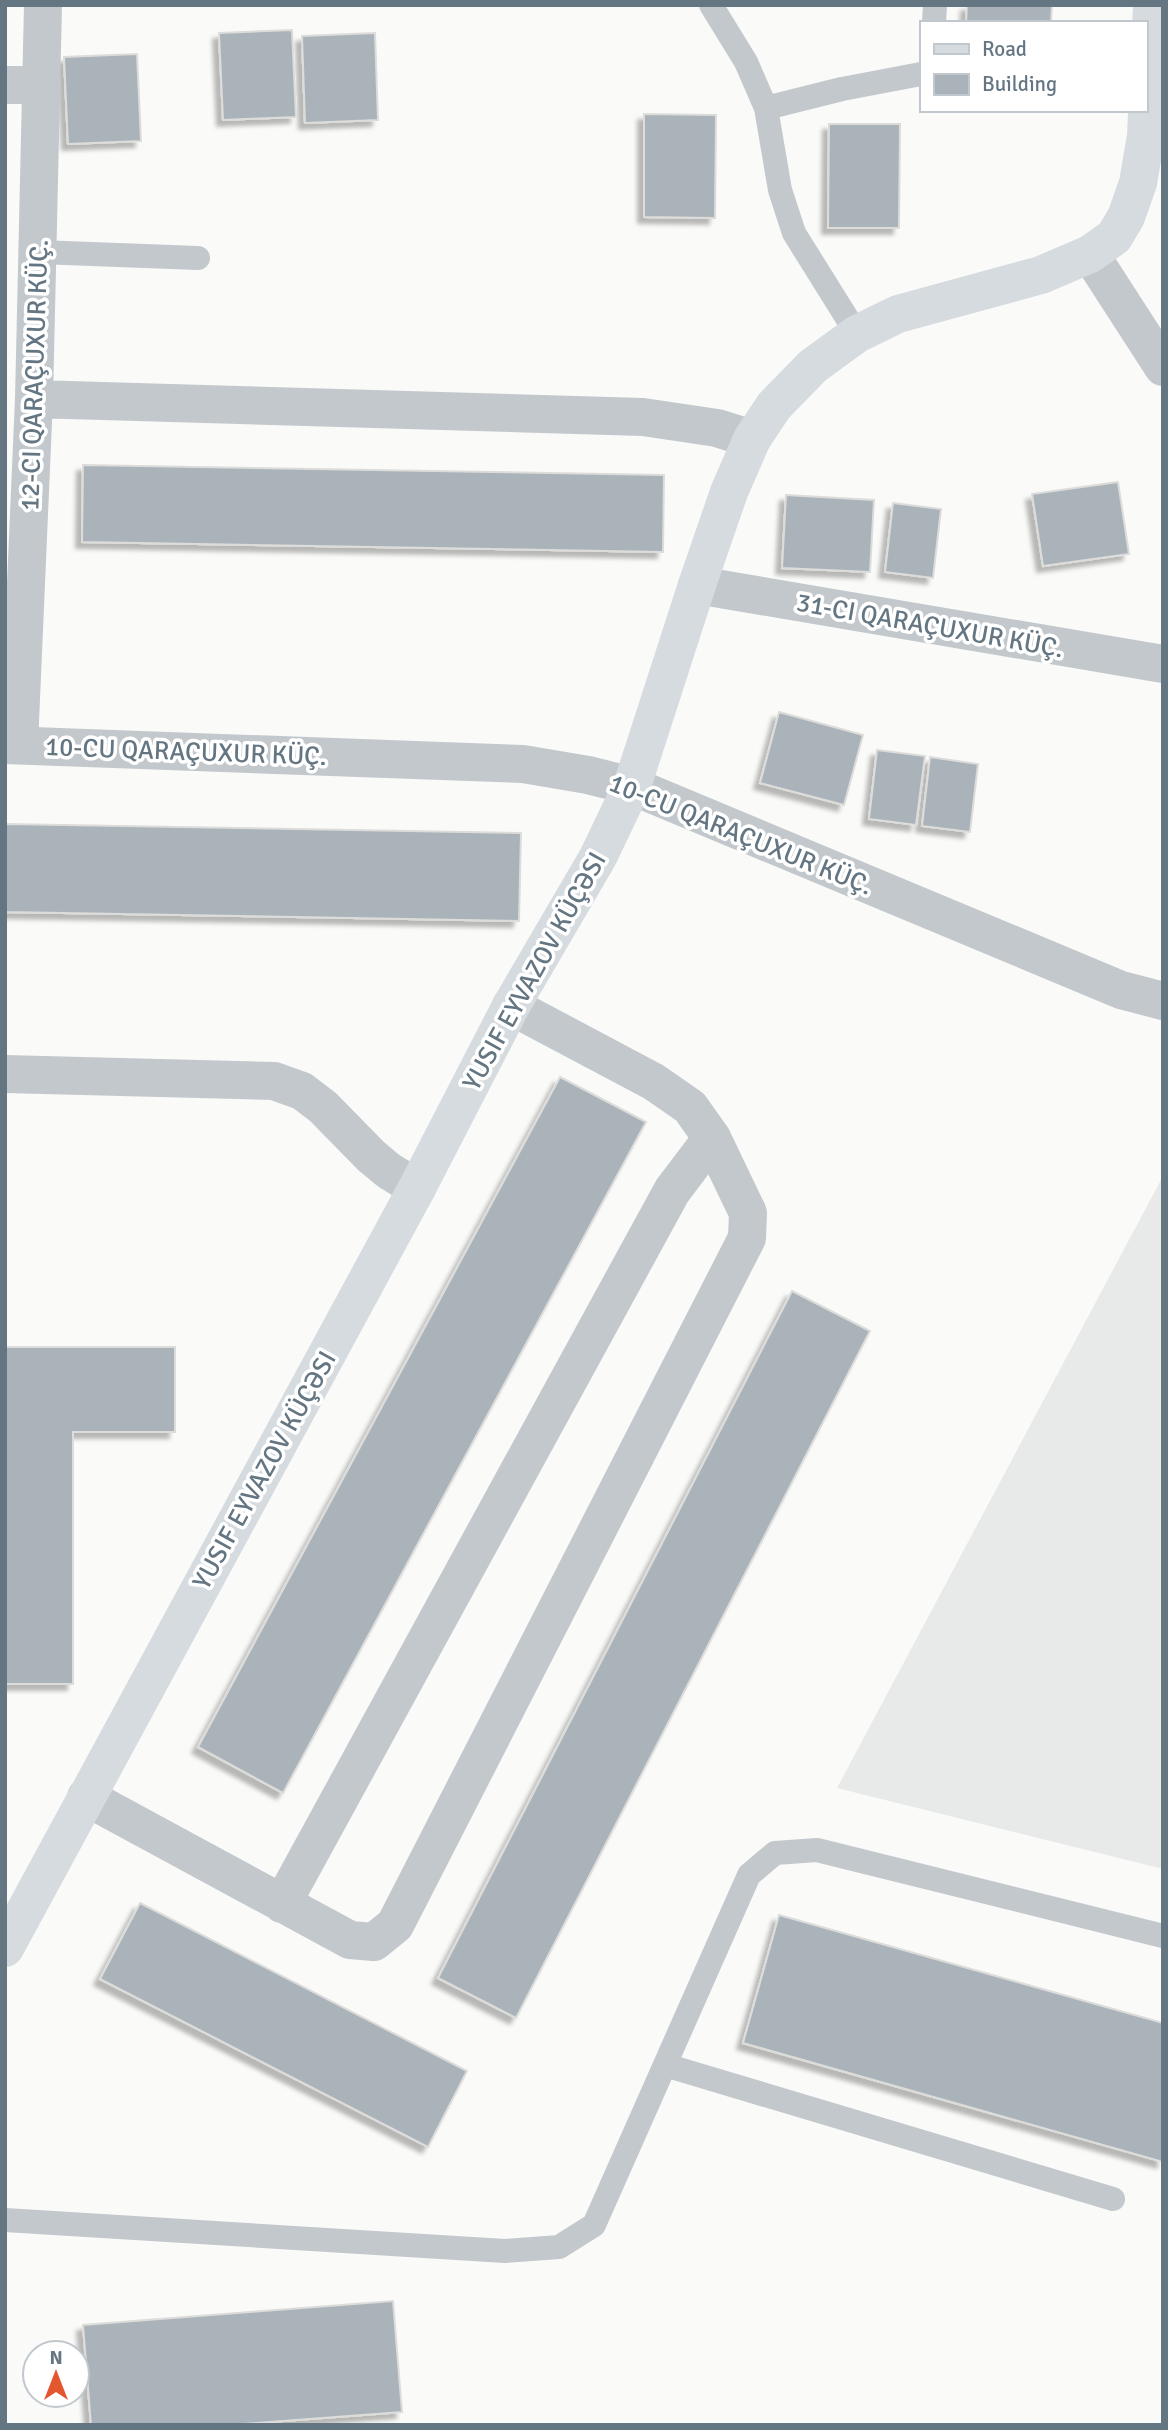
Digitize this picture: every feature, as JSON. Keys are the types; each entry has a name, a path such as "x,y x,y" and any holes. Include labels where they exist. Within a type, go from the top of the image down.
{"street":[{"name":"12-CI QARAÇUXUR KÜÇ.","path":"12,745 34,399 38,252 24,85 43,5"},
{"name":"YUSIF EYVAZOV KÜÇƏSI","path":"7,1940 417,1188 511,1006 598,857 632,786 696,585 729,492 752,439 774,406 813,366 858,334 898,314 1041,275 1090,254 1114,237 1126,217 1138,183 1146,136 1152,5"},
{"path":"1090,254 1163,367"},
{"path":"34,399 643,417 718,428 752,439"},
{"name":"31-CI QARAÇUXUR KÜÇ.","path":"696,585 1163,664"},
{"name":"10-CU QARAÇUXUR KÜÇ.","path":"12,745 523,764 588,775 632,786 1121,990 1163,1001"},
{"path":"86,1797 351,1940 374,1942 395,1925 747,1238 748,1213 712,1138 690,1107 654,1082 511,1006"},
{"path":"5,1074 274,1081 302,1091 323,1107 389,1171 417,1188"},
{"path":"282,1904 672,1191 712,1138"}],"lane":[{"path":"711,5 746,62 766,108 780,190 794,233 858,334"},
{"path":"766,108 842,89 920,74"},
{"path":"38,252 198,258"},
{"path":"5,2220 505,2251 559,2247 593,2225 749,1874 775,1853 817,1850 1163,1936"},
{"path":"665,2065 1113,2199"}],"shaded area":[{"path":"1163,1176 1163,1869 837,1788"}],"building":[{"path":"967,5 1052,5 1051,21 966,21"},
{"path":"292,30 296,117 223,120 219,33"},
{"path":"375,33 378,120 305,123 302,36"},
{"path":"137,54 141,141 68,144 64,57"},
{"path":"644,114 716,115 715,218 644,217"},
{"path":"829,124 900,124 899,228 828,228"},
{"path":"83,465 664,475 663,552 82,542"},
{"path":"1118,482 1129,554 1043,566 1032,494"},
{"path":"786,495 874,500 870,572 782,568"},
{"path":"893,503 941,509 933,578 885,572"},
{"path":"779,712 863,735 844,805 760,783"},
{"path":"877,750 925,756 916,825 869,819"},
{"path":"930,757 978,764 970,832 922,826"},
{"path":"5,824 521,833 519,921 5,912"},
{"path":"560,1077 646,1122 283,1793 198,1747"},
{"path":"792,1291 870,1331 516,2018 438,1978"},
{"path":"5,1347 175,1347 175,1432 73,1432 73,1684 5,1684"},
{"path":"140,1903 467,2071 428,2147 100,1979"},
{"path":"779,1915 1163,2023 1163,2162 743,2043"},
{"path":"393,2301 402,2412 231,2425 91,2425 91,2339 84,2339 83,2325"}]}
